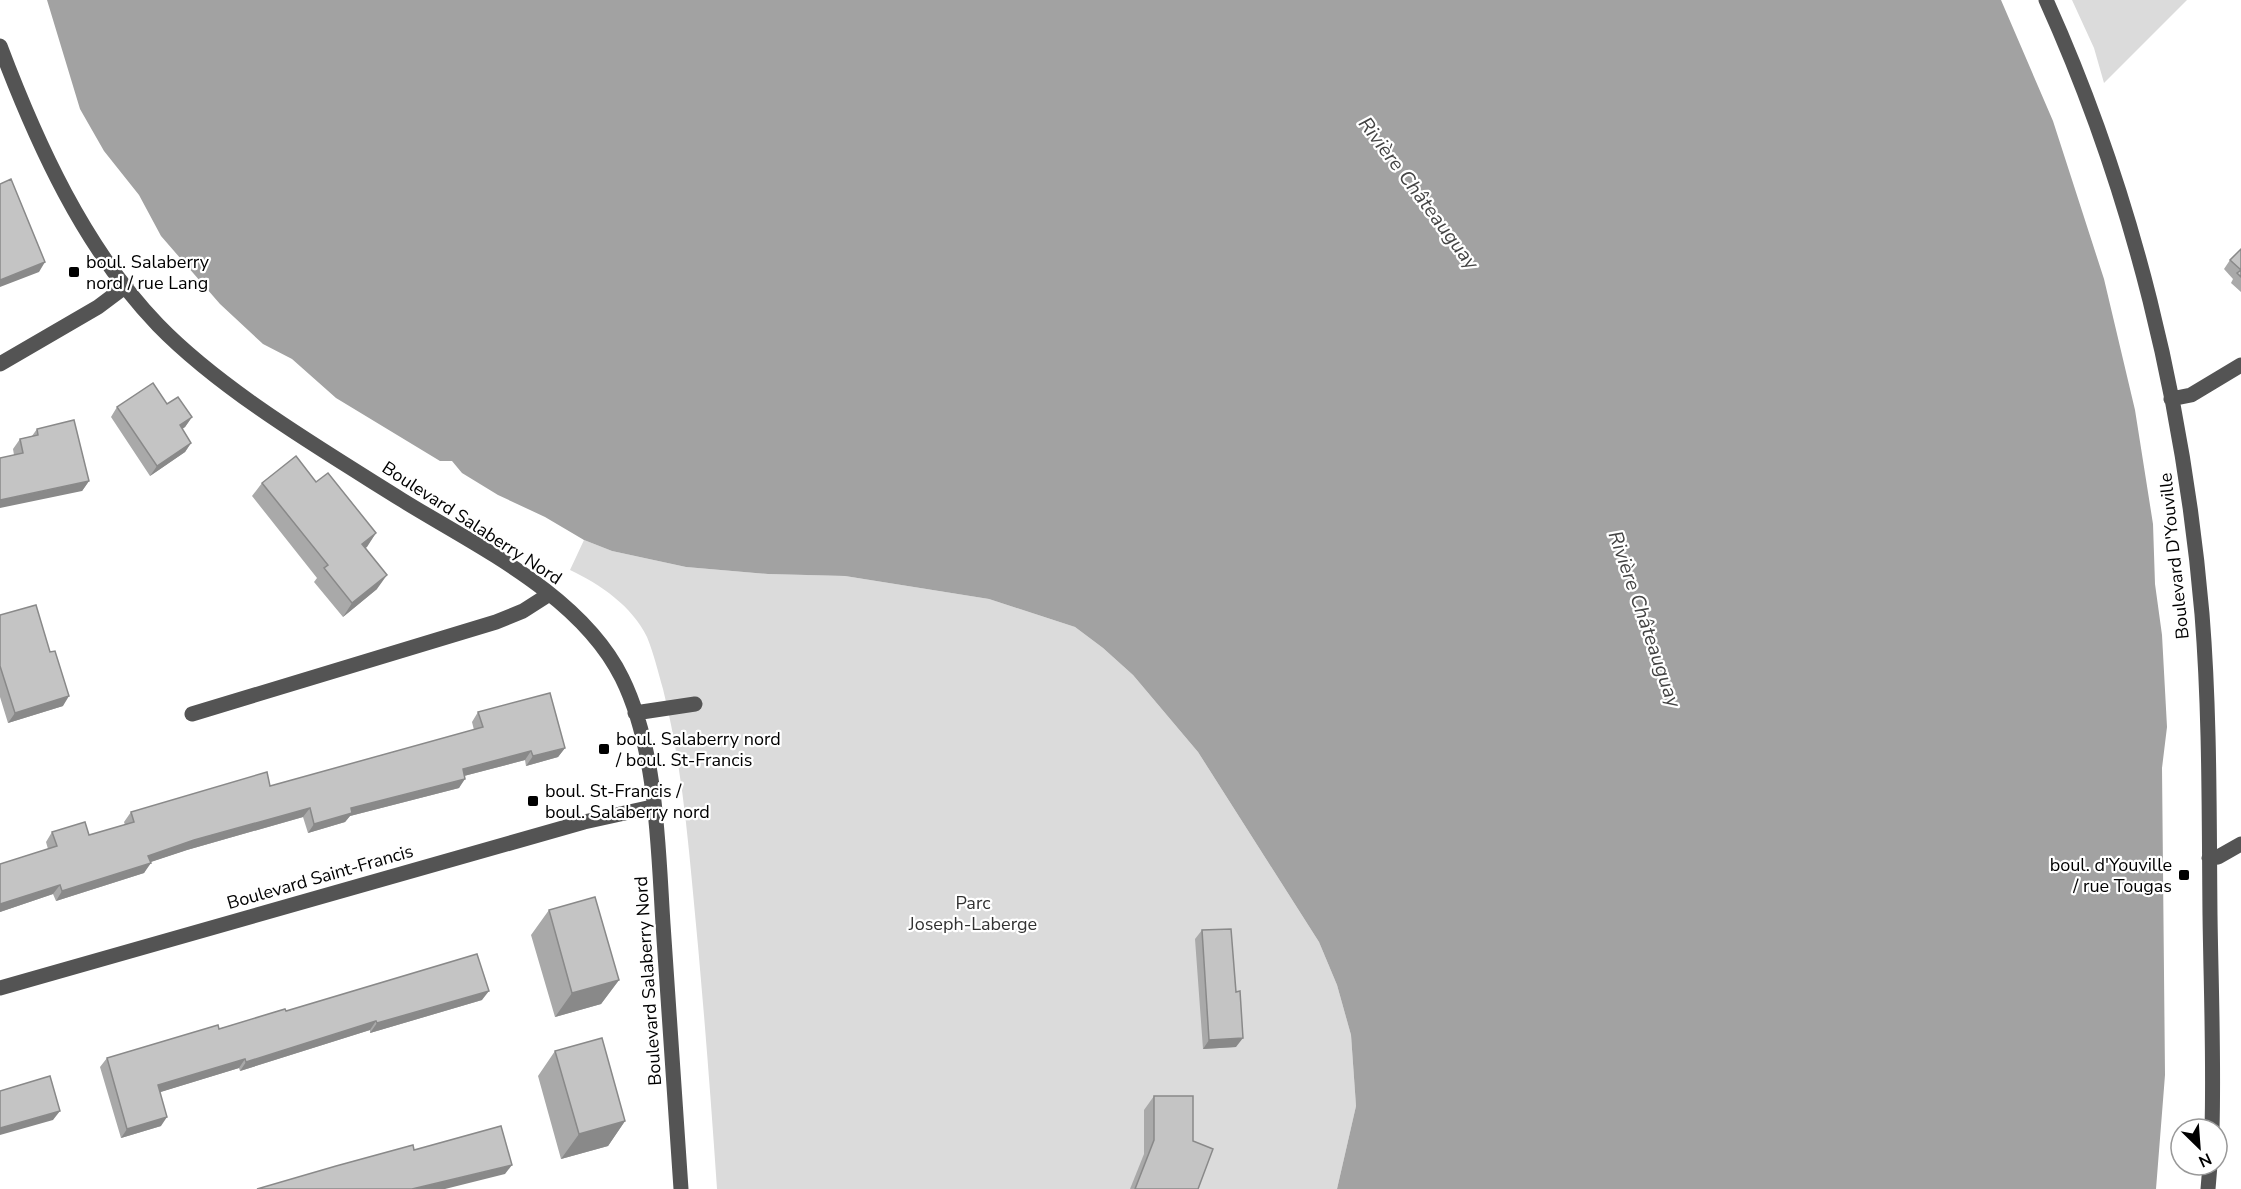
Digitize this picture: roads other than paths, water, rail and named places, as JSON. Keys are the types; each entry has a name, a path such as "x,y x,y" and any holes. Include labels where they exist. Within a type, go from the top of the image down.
{"street":[{"name":"Boulevard D'Youville","path":"2046,0 2082,84 2111,167 2150,300 2172,399 2193,529 2202,613 2210,858 2212,1117"},
{"name":"Boulevard Salaberry Nord","path":"0,46 49,162 89,232 126,286 175,341 234,389 316,446 507,565 548,595 582,622 620,674 635,713 643,743 659,858 681,1189"},
{"path":"0,364 98,307 126,286"},
{"path":"2172,399 2191,395 2241,365"},
{"path":"192,714 496,622 523,611 548,595"},
{"path":"635,713 695,704"},
{"name":"Boulevard Saint-Francis","path":"0,988 550,832 652,807"},
{"path":"2210,858 2218,857 2241,844"}],"water":[{"name":"Rivière Châteauguay","path":"47,0 2001,0 2053,121 2104,279 2135,410 2153,524 2155,584 2162,635 2167,727 2162,768 2165,1075 2156,1189 1337,1189 1356,1106 1351,1035 1337,985 1319,942 1198,752 1133,675 1075,627 989,599 845,576 768,574 686,567 612,551 584,540 545,517 498,495 462,473 452,461 440,461 336,398 292,359 263,344 220,304 161,236 139,195 104,151 80,109"}],"place":[{"name":"boul. Salaberry nord / rue Lang","path":"74,272"},
{"name":"boul. Salaberry nord / boul. St-Francis","path":"604,749"},
{"name":"boul. St-Francis / boul. Salaberry nord","path":"533,801"},
{"name":"boul. d'Youville / rue Tougas","path":"2184,875"}],"park label":[{"name":"Parc Joseph-Laberge","path":"973,913"}]}
